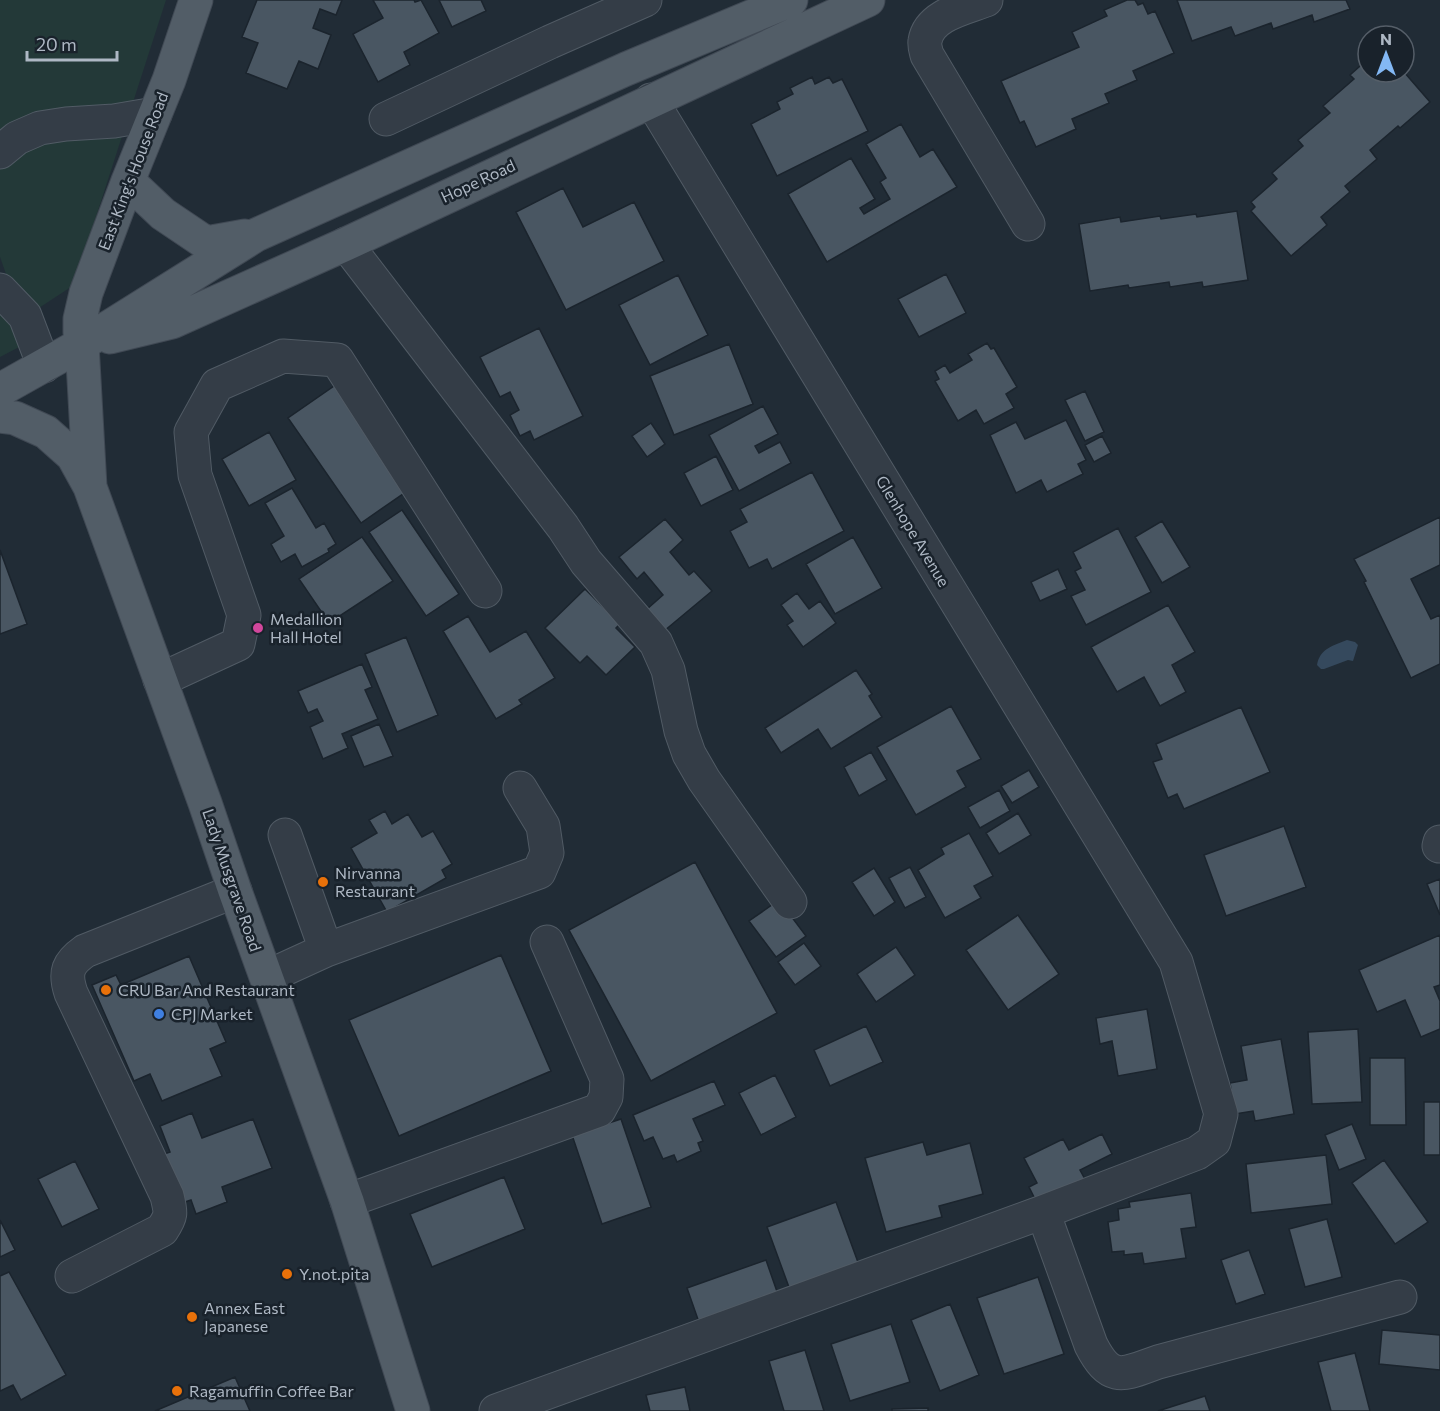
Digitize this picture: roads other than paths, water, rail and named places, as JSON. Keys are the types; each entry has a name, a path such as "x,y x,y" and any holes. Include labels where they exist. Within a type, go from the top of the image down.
{"main road":[{"name":"East King's House Road","path":"82,344 80,319 86,293 169,81 196,0"},
{"name":"Hope Road","path":"0,390 82,344 256,235 626,69 791,0"},
{"name":"Hope Road","path":"82,344 172,322 346,244 867,0"},
{"path":"128,181 163,214 206,243 256,235"},
{"name":"Lady Musgrave Road","path":"82,344 90,487 347,1201 413,1411"},
{"path":"0,416 15,417 46,432 73,456 90,487"}],"street":[{"path":"386,119 645,0"},
{"path":"986,0 940,18 931,27 924,42 927,55 1028,224"},
{"name":"Glenhope Avenue","path":"496,1411 1043,1212 1197,1153 1214,1141 1221,1114 1176,962 651,100"},
{"path":"0,152 17,138 40,128 114,121 155,114"},
{"path":"346,244 563,527 586,562 656,643 668,670 688,754 790,902"},
{"path":"0,290 25,316 44,366"},
{"path":"160,680 238,644 244,615 195,475 191,432 217,385 283,356 337,360 485,591"},
{"path":"267,977 326,950 539,872 547,854 543,826 520,788"},
{"path":"285,835 326,950"},
{"path":"72,1276 162,1230 170,1217 170,1207 167,1196 71,993 67,980 69,968 75,958 86,951 235,891"},
{"path":"347,1201 599,1110 606,1096 607,1079 547,942"},
{"path":"1043,1212 1091,1345 1099,1361 1107,1368 1118,1372 1126,1373 1158,1362 1400,1297"}],"water":[{"path":"1347,640 1358,645 1353,661 1348,660 1324,669 1317,665 1324,651"}],"place":[{"name":"Medallion Hall Hotel","path":"258,628"},
{"name":"Nirvanna Restaurant","path":"323,882"},
{"name":"CRU Bar And Restaurant","path":"106,990"},
{"name":"CPJ Market","path":"159,1014"},
{"name":"Y.not.pita","path":"287,1274"},
{"name":"Annex East Japanese","path":"192,1317"},
{"name":"Ragamuffin Coffee Bar","path":"177,1391"}]}
